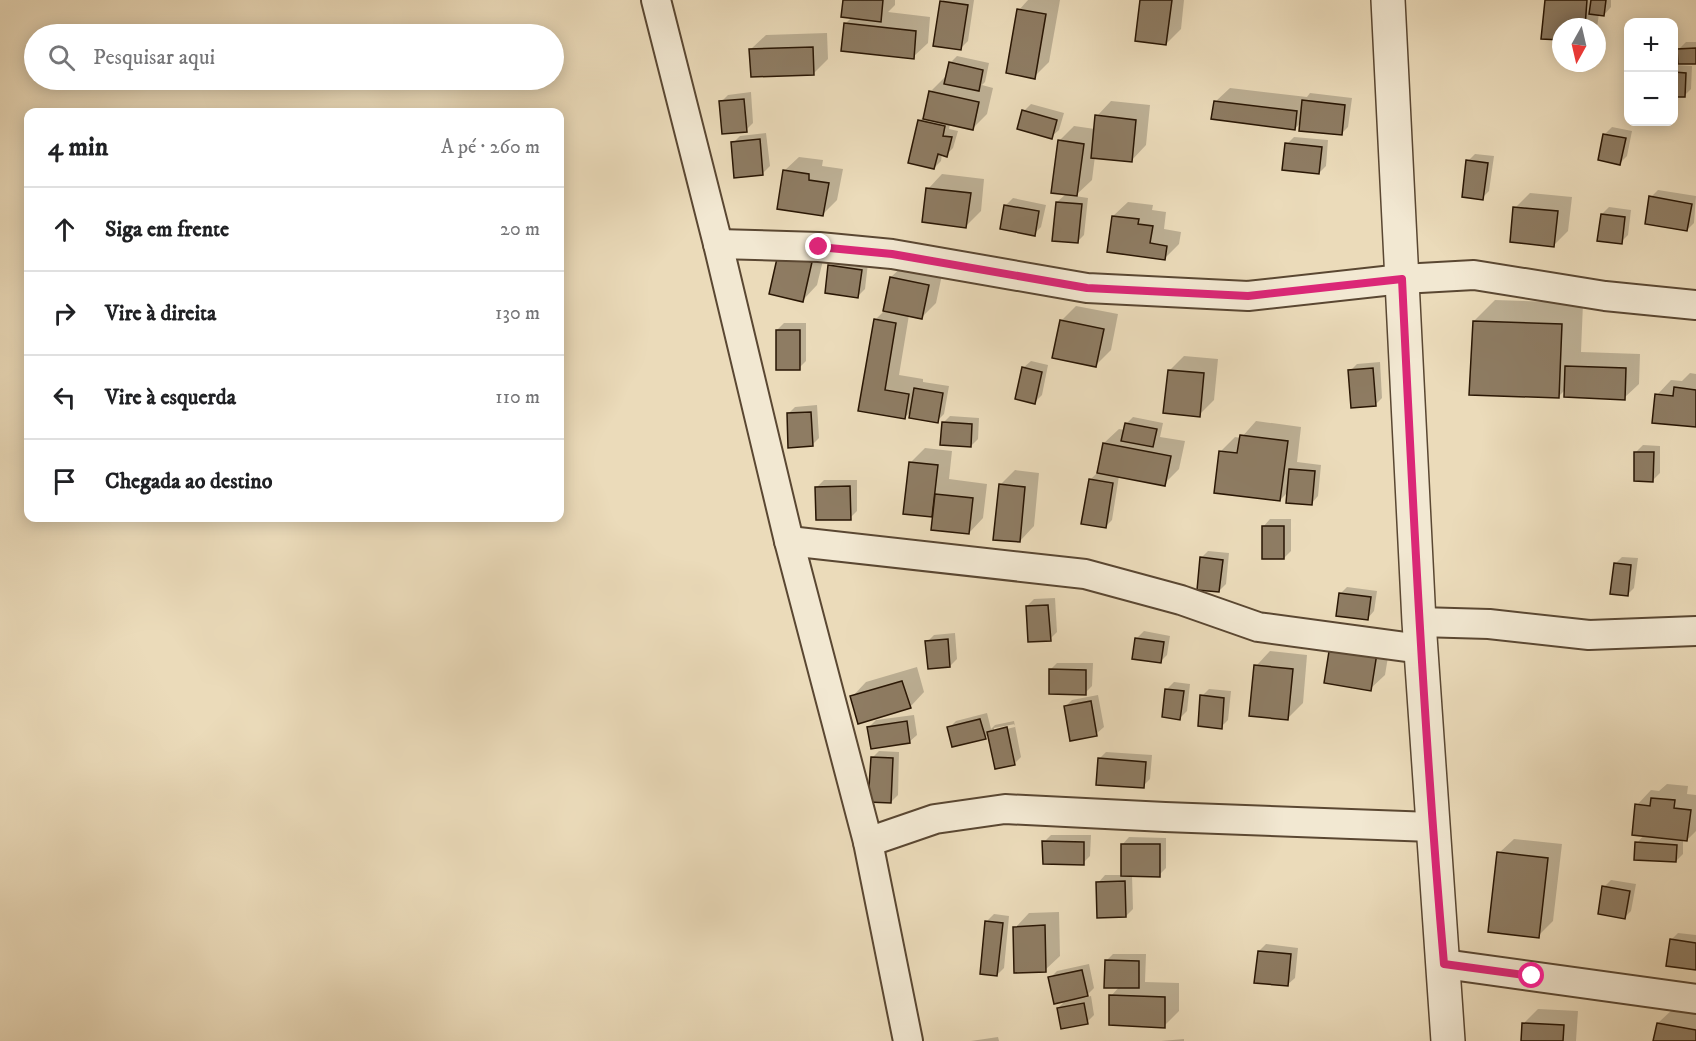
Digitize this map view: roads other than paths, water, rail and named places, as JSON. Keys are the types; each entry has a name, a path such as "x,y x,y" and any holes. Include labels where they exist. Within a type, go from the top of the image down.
{"street":[{"path":"656,0 718,244 789,541 868,842 908,1041"},
{"path":"1388,0 1420,635 1448,1041"},
{"path":"718,244 819,247 892,254 1110,290 1248,296 1402,279 1474,275 1605,296 1696,305"},
{"path":"789,541 1085,574 1181,600 1258,627 1420,635 1489,624 1589,635 1696,631"},
{"path":"868,842 935,819 1005,809 1432,827"},
{"path":"1444,964 1696,999"}]}
